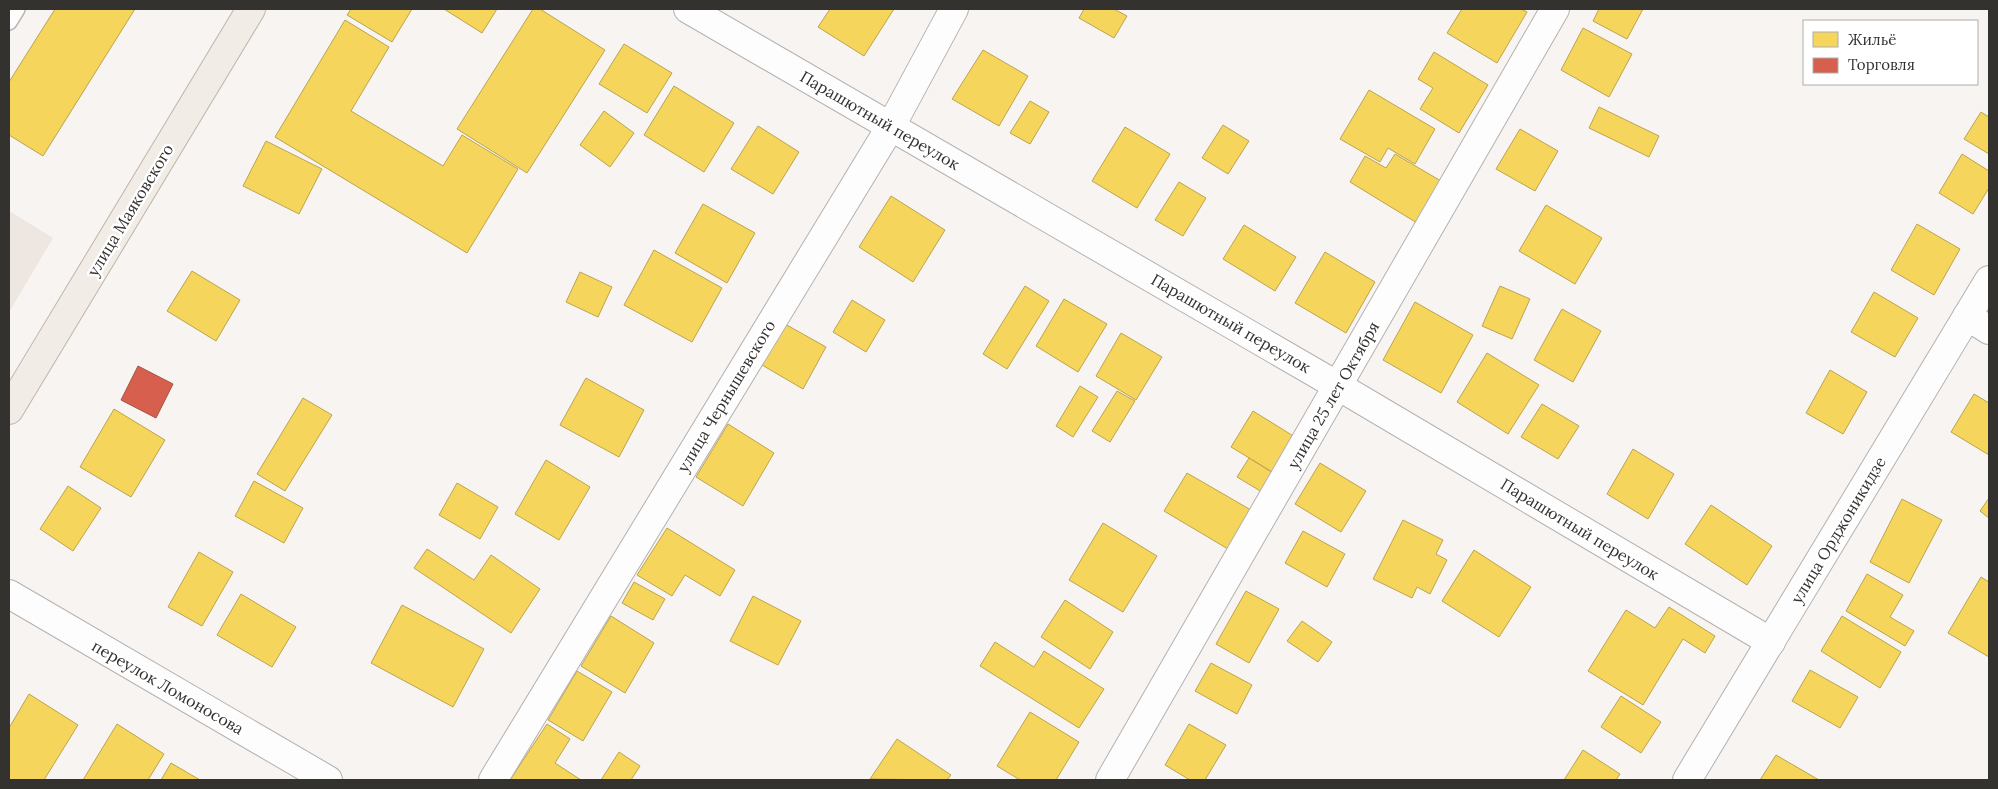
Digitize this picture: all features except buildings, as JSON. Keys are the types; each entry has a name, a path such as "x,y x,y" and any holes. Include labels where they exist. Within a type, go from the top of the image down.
{"main road":[{"name":"улица Маяковского","path":"9,410 251,9"}],"street":[{"name":"Парашютный переулок","path":"688,9 1338,386 1771,642"},
{"name":"улица Чернышевского","path":"493,780 891,126 954,9"},
{"name":"улица 25 лет Октября","path":"1110,780 1555,9"},
{"name":"улица Орджоникидзе","path":"1687,780 1771,642 1978,323 1989,280"},
{"name":"переулок Ломоносова","path":"9,594 328,780"}],"lane":[{"path":"9,22 17,9"}],"shaded area":[{"path":"9,211 53,238 9,312"}]}
